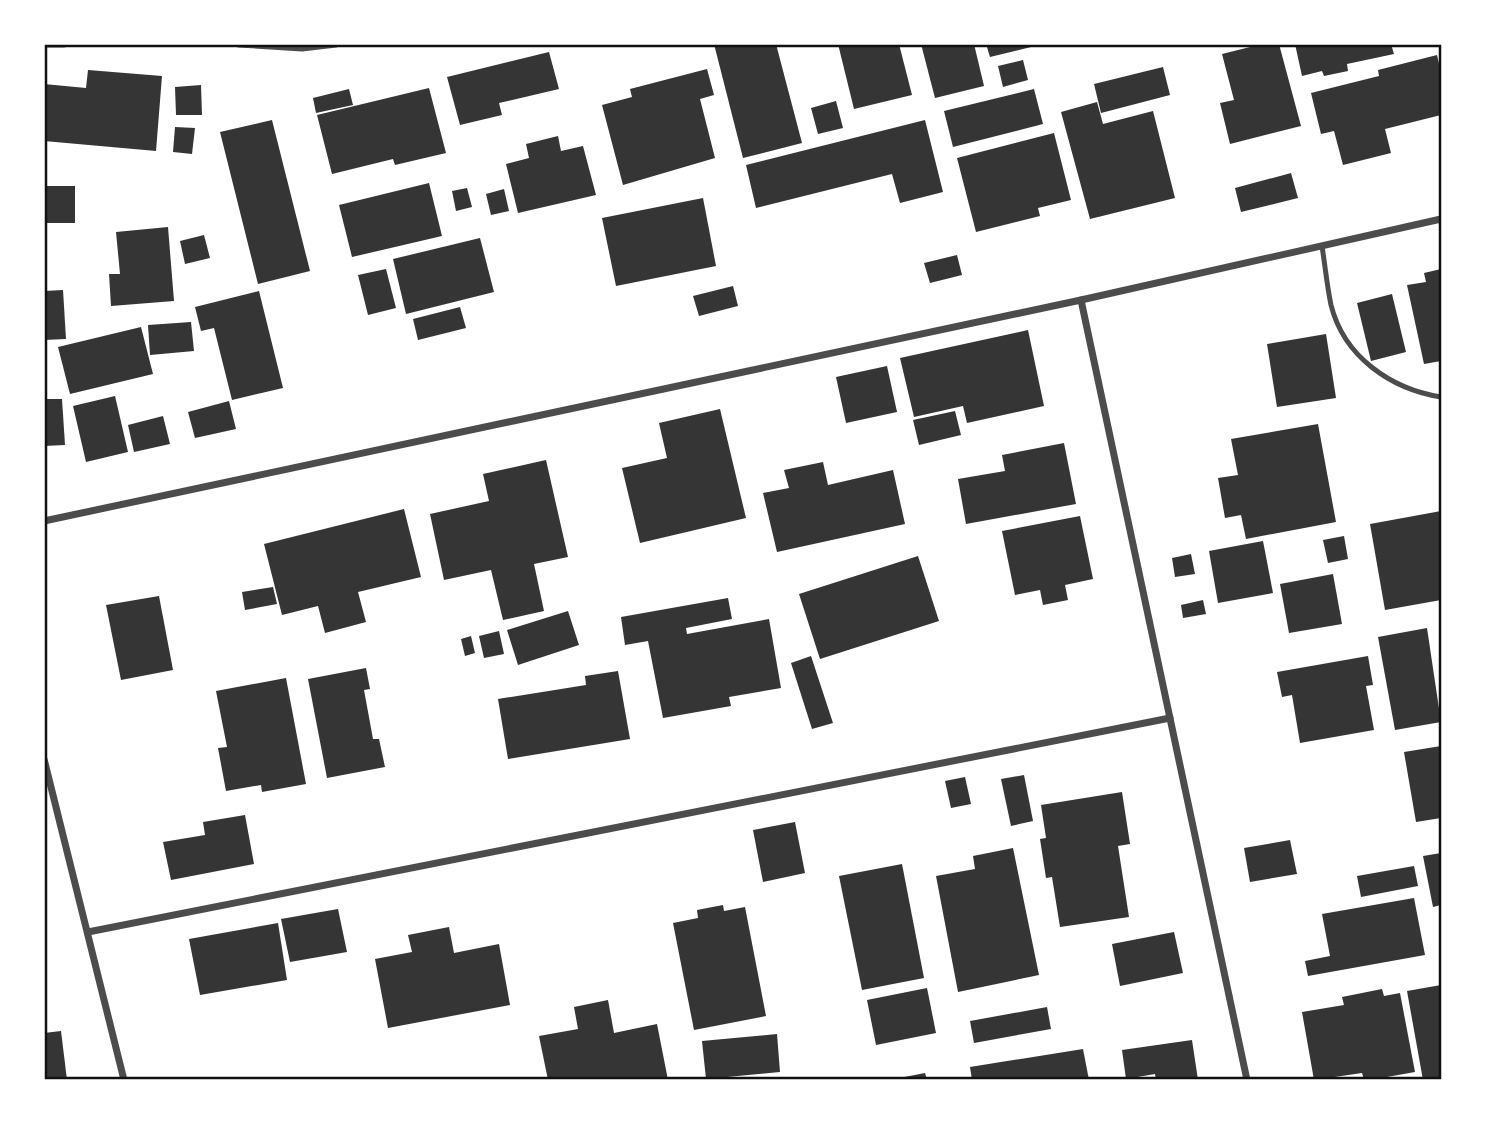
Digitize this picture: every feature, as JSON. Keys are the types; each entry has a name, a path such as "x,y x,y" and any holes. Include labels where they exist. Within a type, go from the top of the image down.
{"street":[{"path":"44,44 64,44"},
{"path":"239,44 302,48 335,44"},
{"path":"44,521 1081,300 1441,219"},
{"path":"1081,300 1247,1080"},
{"path":"88,932 1170,718"},
{"path":"44,759 124,1080"}],"lane":[{"path":"1322,246 1332,307 1345,335 1360,357 1385,379 1416,393 1441,397"}],"building":[{"path":"714,44 776,44 802,143 743,158"},
{"path":"838,44 899,44 912,95 854,109"},
{"path":"921,44 974,44 984,86 935,98"},
{"path":"986,44 1039,44 1039,45 990,57"},
{"path":"1262,44 1279,44 1301,126 1230,144 1220,103 1234,100 1222,54"},
{"path":"1295,44 1391,44 1394,54 1347,64 1348,71 1324,76 1322,71 1302,76"},
{"path":"549,52 559,89 499,103 502,115 460,125 447,77"},
{"path":"1437,55 1441,72 1441,115 1385,129 1391,153 1343,165 1334,131 1321,134 1311,93 1379,76 1378,70"},
{"path":"1023,60 1028,80 1003,87 998,66"},
{"path":"1163,67 1170,95 1101,113 1094,84"},
{"path":"707,69 714,95 700,99 715,158 623,185 602,105 632,97 630,89"},
{"path":"88,70 162,76 156,151 44,141 44,84 86,88"},
{"path":"201,85 202,115 176,115 175,87"},
{"path":"429,88 446,153 395,165 393,159 332,174 317,115"},
{"path":"349,89 353,105 316,113 313,98"},
{"path":"1034,89 1043,124 953,147 944,111"},
{"path":"836,101 843,128 818,134 811,108"},
{"path":"1097,102 1103,124 1153,111 1175,198 1090,219 1061,112"},
{"path":"272,120 310,271 258,284 220,132"},
{"path":"925,120 943,192 900,203 892,174 756,208 746,165"},
{"path":"175,127 195,128 192,154 173,152"},
{"path":"1054,133 1071,200 1038,208 1040,216 976,232 957,158"},
{"path":"558,136 561,151 583,146 596,195 518,213 506,164 529,158 526,144"},
{"path":"1291,173 1298,198 1241,212 1235,188"},
{"path":"429,183 442,236 352,257 339,205"},
{"path":"44,186 75,186 75,223 44,223"},
{"path":"467,188 472,207 456,211 452,191"},
{"path":"504,189 509,211 491,215 486,194"},
{"path":"703,198 716,266 616,286 602,218"},
{"path":"168,227 174,301 111,306 109,274 120,274 116,232"},
{"path":"204,235 210,258 185,264 180,241"},
{"path":"480,238 494,292 406,314 393,259"},
{"path":"957,255 962,275 930,283 924,263"},
{"path":"386,269 396,308 368,315 358,275"},
{"path":"1441,269 1441,361 1424,364 1407,285 1426,282 1424,273"},
{"path":"733,286 738,306 699,316 693,296"},
{"path":"63,290 66,339 44,340 44,291"},
{"path":"259,291 283,388 232,400 214,328 201,331 195,307"},
{"path":"1392,294 1406,352 1371,361 1357,303"},
{"path":"460,307 466,328 418,340 413,319"},
{"path":"191,322 194,351 150,355 148,325"},
{"path":"141,327 153,374 70,394 58,347"},
{"path":"1028,330 1044,406 967,423 963,406 914,417 900,358"},
{"path":"1326,334 1336,398 1277,407 1267,344"},
{"path":"887,366 897,412 846,423 836,377"},
{"path":"115,396 128,452 86,462 73,406"},
{"path":"44,399 62,399 65,445 44,446"},
{"path":"229,401 236,429 195,438 188,412"},
{"path":"720,409 746,518 640,543 622,468 667,458 659,423"},
{"path":"955,411 961,435 919,445 913,420"},
{"path":"163,416 170,444 134,452 128,425"},
{"path":"1318,424 1336,522 1246,539 1241,515 1225,518 1218,478 1238,475 1231,439"},
{"path":"1064,443 1076,504 966,524 958,479 1005,471 1002,455"},
{"path":"546,460 568,557 534,564 544,611 503,620 491,570 444,580 430,514 489,501 483,474"},
{"path":"823,462 828,485 893,470 905,524 777,552 763,493 789,488 784,470"},
{"path":"404,509 421,577 358,592 366,622 325,633 318,606 282,615 264,544"},
{"path":"1441,511 1441,600 1385,610 1370,524"},
{"path":"1080,516 1093,579 1065,585 1068,600 1043,605 1040,590 1015,595 1002,531"},
{"path":"1344,536 1348,559 1328,563 1323,540"},
{"path":"1263,541 1273,593 1218,603 1209,551"},
{"path":"1191,554 1195,574 1175,577 1172,558"},
{"path":"918,556 939,621 820,659 799,594"},
{"path":"1333,574 1342,624 1289,633 1280,584"},
{"path":"273,587 277,604 245,610 242,592"},
{"path":"159,596 173,670 121,680 106,605"},
{"path":"728,598 732,619 686,628 687,634 769,619 781,688 729,697 731,706 663,718 648,641 625,645 621,617"},
{"path":"1203,600 1206,614 1183,618 1181,605"},
{"path":"568,611 579,645 518,665 507,630"},
{"path":"1427,628 1441,722 1395,730 1378,637"},
{"path":"499,631 504,654 484,658 479,636"},
{"path":"471,636 475,653 465,656 461,639"},
{"path":"811,656 833,723 812,729 791,663"},
{"path":"1368,656 1373,685 1366,686 1374,730 1300,743 1292,695 1282,697 1277,672"},
{"path":"366,668 370,689 364,690 373,739 379,739 385,767 327,778 308,679"},
{"path":"618,671 630,739 508,759 498,699 586,685 585,676"},
{"path":"286,678 306,784 262,792 261,785 226,791 218,748 227,747 216,691"},
{"path":"1441,746 1441,818 1416,822 1404,752"},
{"path":"1024,775 1033,821 1011,826 1001,779"},
{"path":"965,777 971,804 951,808 945,781"},
{"path":"1122,792 1130,844 1118,846 1129,917 1060,927 1052,877 1046,878 1040,839 1046,838 1041,805"},
{"path":"245,815 254,864 171,880 163,842 205,835 203,822"},
{"path":"795,822 805,873 763,882 753,830"},
{"path":"1290,840 1297,874 1250,882 1244,848"},
{"path":"1013,848 1039,975 958,992 936,876 975,869 973,856"},
{"path":"1441,853 1441,905 1433,907 1423,856"},
{"path":"902,864 924,978 862,990 839,876"},
{"path":"1414,866 1418,886 1361,897 1357,876"},
{"path":"1414,898 1425,955 1308,976 1305,961 1330,956 1322,914"},
{"path":"723,905 724,911 745,907 766,1016 694,1030 673,923 698,918 697,910"},
{"path":"338,909 347,952 290,962 281,919"},
{"path":"278,923 287,980 200,995 189,939"},
{"path":"449,927 454,953 499,944 510,1005 388,1028 375,959 412,952 408,935"},
{"path":"1174,932 1183,973 1120,986 1112,944"},
{"path":"1441,985 1441,1080 1423,1080 1407,991"},
{"path":"927,988 936,1033 876,1045 867,1000"},
{"path":"1382,989 1384,996 1400,993 1415,1072 1370,1080 1364,1080 1362,1073 1314,1080 1302,1012 1344,1005 1342,997"},
{"path":"608,1000 614,1033 657,1024 668,1080 548,1080 539,1036 578,1029 574,1007"},
{"path":"1047,1007 1051,1029 974,1043 970,1021"},
{"path":"61,1031 67,1080 44,1080 44,1033"},
{"path":"777,1034 780,1072 706,1079 702,1041"},
{"path":"1192,1040 1198,1080 1156,1080 1155,1074 1126,1079 1122,1050"},
{"path":"1083,1049 1089,1080 972,1080 970,1067"},
{"path":"925,1073 927,1080 894,1080 894,1079"}]}
